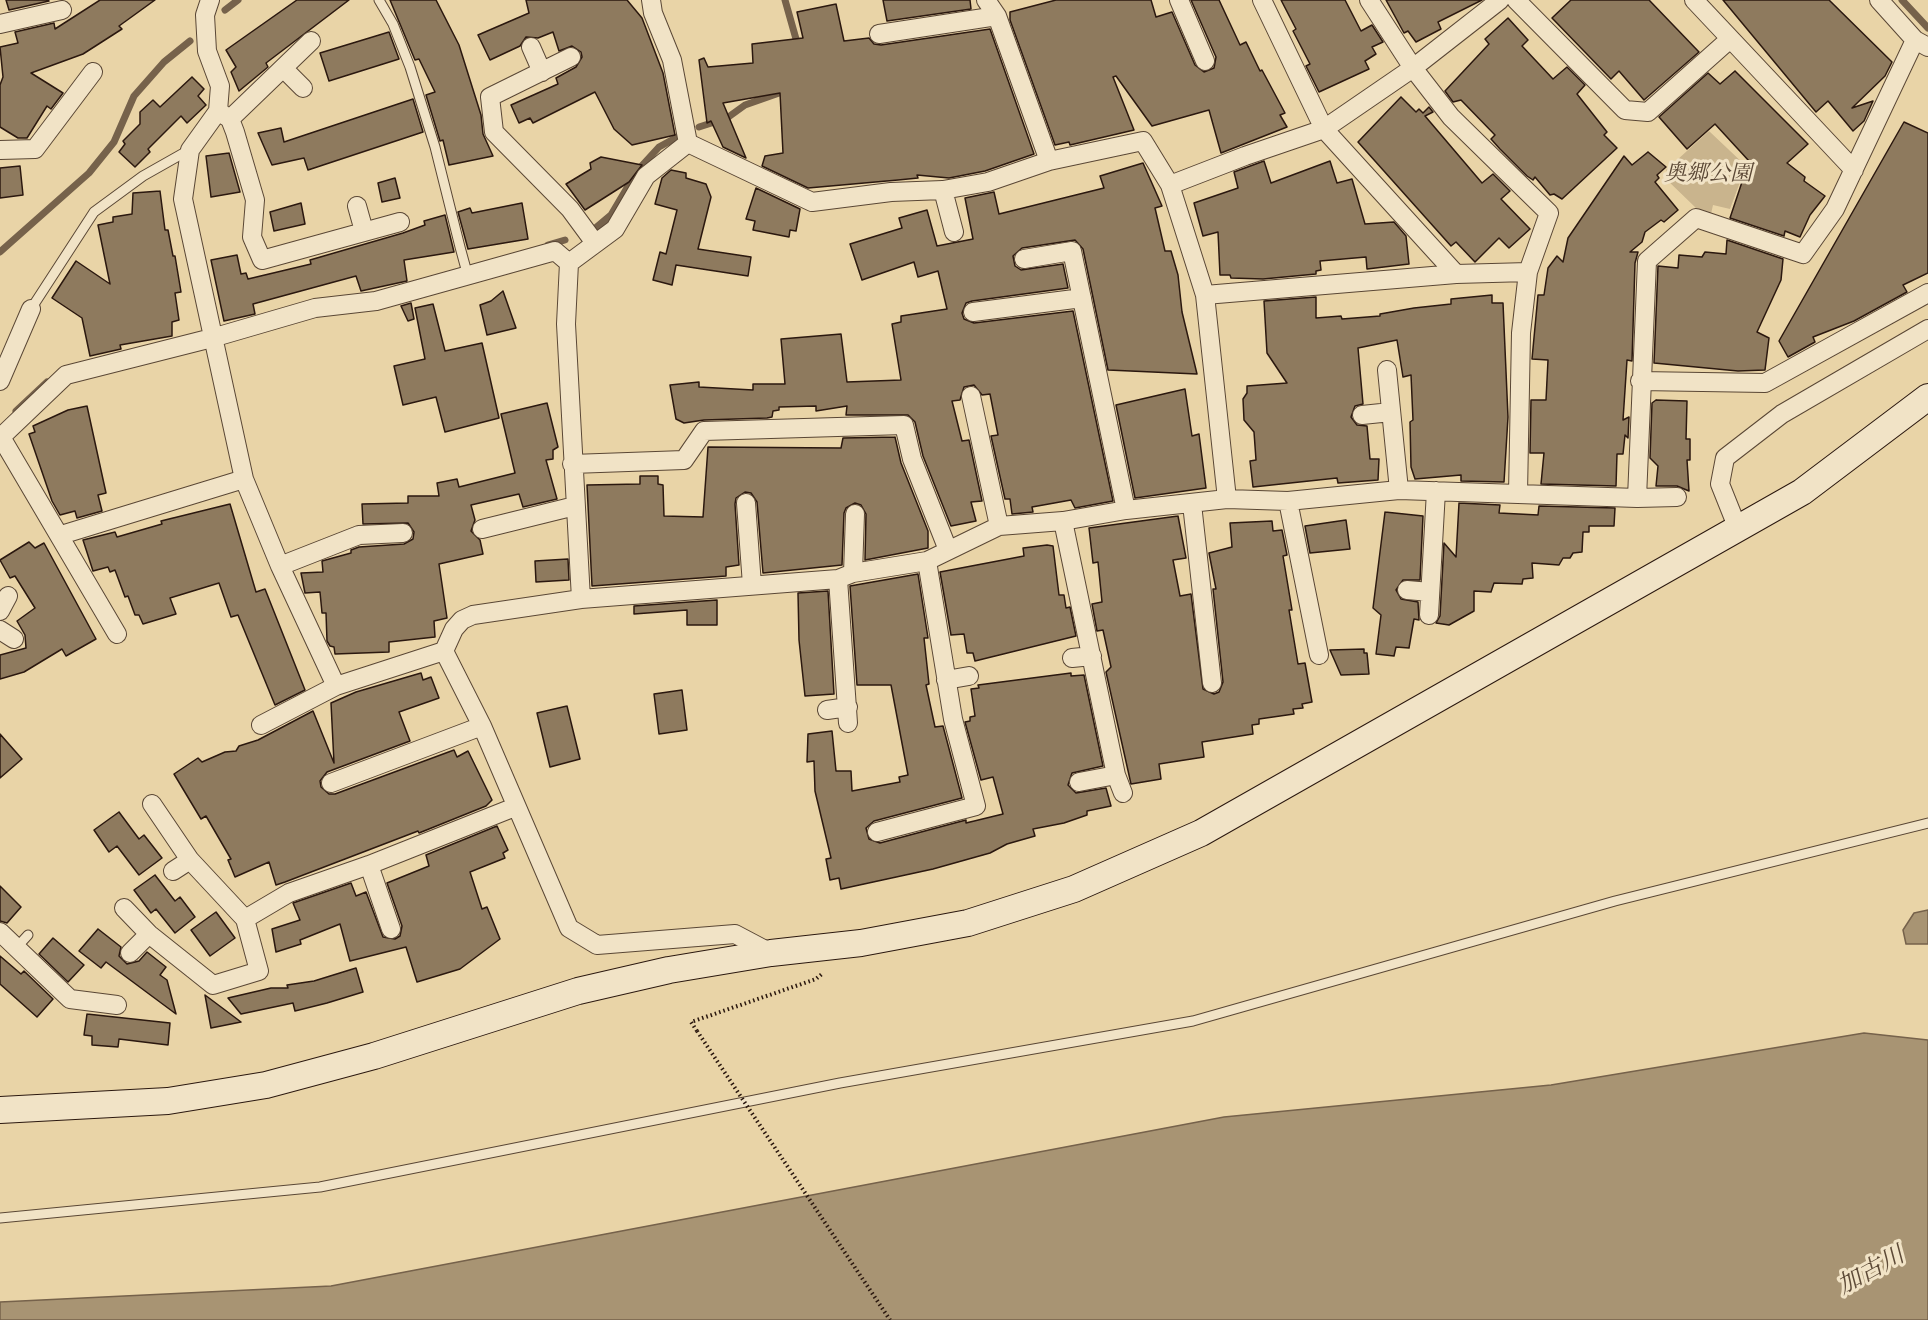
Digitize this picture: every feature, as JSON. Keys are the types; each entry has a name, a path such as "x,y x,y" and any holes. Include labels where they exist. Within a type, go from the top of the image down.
{"street":[{"path":"210,0 206,15 207,51 220,86 224,115 255,200 252,237 262,260 399,222"},
{"path":"651,0 653,13 672,60 688,143"},
{"path":"1179,0 1204,62"},
{"path":"1262,0 1324,129 1456,274"},
{"path":"1370,0 1413,68 1451,117 1549,213 1527,272 1521,333 1518,494"},
{"path":"1170,185 1324,129 1413,68 1500,0"},
{"path":"1516,0 1624,110 1648,112 1730,39"},
{"path":"1694,0 1854,170"},
{"path":"1637,498 1640,381 1647,261 1696,218 1803,254 1835,209 1921,43 1879,0"},
{"path":"879,34 989,4 1049,160"},
{"path":"0,24 62,10"},
{"path":"311,41 284,69 224,115 190,150 183,199 244,479 280,566 336,686"},
{"path":"531,47 542,72"},
{"path":"571,57 490,97 494,132 570,209 595,243"},
{"path":"284,69 303,88"},
{"path":"0,150 35,149 93,72"},
{"path":"688,143 812,202 891,192 943,190 988,182 1049,160 1143,141 1170,185 1204,295 1227,499"},
{"path":"580,599 566,324 569,263 615,229 646,176 688,143"},
{"path":"943,190 954,232"},
{"path":"357,206 364,231"},
{"path":"117,634 61,535 0,438 66,375 212,338 315,308 376,301 555,251 569,263"},
{"path":"1024,259 1072,251 1126,510"},
{"path":"1204,295 1456,274 1527,272"},
{"path":"1640,381 1765,383 1928,293"},
{"path":"973,312 1082,298"},
{"path":"0,381 31,309"},
{"path":"1738,529 1720,484 1725,458 1782,414 1928,329"},
{"path":"1387,370 1399,490"},
{"path":"970,396 999,526"},
{"path":"0,1110 168,1101 266,1085 374,1056 578,991 669,970 771,953 861,943 968,923 1074,889 1201,833 1738,529 1802,492 1928,397"},
{"path":"1362,415 1391,412"},
{"path":"572,464 684,460 704,431 904,425 912,459 948,550"},
{"path":"61,535 244,479"},
{"path":"261,725 336,686 444,651 454,629 462,620 473,615 580,599 846,576 927,561 999,526 1063,521 1126,510 1227,499 1288,501 1399,490 1637,498 1677,497"},
{"path":"1429,615 1436,491"},
{"path":"1288,501 1319,655"},
{"path":"746,502 752,585"},
{"path":"1192,504 1212,683"},
{"path":"482,529 575,506"},
{"path":"827,710 848,715 846,576 855,514"},
{"path":"1063,521 1116,775 1123,793"},
{"path":"280,566 359,535 403,533"},
{"path":"877,832 976,806 953,718 927,561"},
{"path":"1407,590 1431,592"},
{"path":"444,651 482,726 569,928 597,945 735,934 771,953"},
{"path":"1072,658 1092,656"},
{"path":"946,680 969,676"},
{"path":"331,783 482,726"},
{"path":"1079,782 1116,775"},
{"path":"124,908 149,934 213,985 260,971 245,920 190,860 152,804"},
{"path":"245,920 289,893 369,865 515,807"},
{"path":"173,871 190,860"},
{"path":"369,865 391,929"},
{"path":"0,932 23,941 70,999 117,1005"},
{"path":"129,953 149,934"}],"lane":[{"path":"379,0 393,24 417,87 466,269 471,275"},
{"path":"31,309 94,212 143,176 190,150"},
{"path":"0,1218 320,1187 840,1083 1193,1021 1615,901 1928,823"}],"path":[{"path":"825,972 816,979 691,1022 890,1320"}],"green space":[{"name":"奥郷公園","path":"1709,131 1746,166 1730,209 1713,205 1711,214 1696,208 1665,178 1669,174 1666,170"}],"water":[{"path":"1928,910 1928,944 1906,944 1903,930 1914,913"},
{"name":"加古川","path":"1864,1033 1928,1040 1928,1320 0,1320 0,1302 331,1286 1224,1117 1551,1085"}],"building":[{"path":"6,0 48,0 49,1 9,10"},
{"path":"100,0 155,0 119,26 122,29 83,54 31,73 63,93 51,109 47,106 27,138 18,138 0,127 0,85 3,77 0,47 18,43 15,32 54,23 55,29"},
{"path":"297,0 349,0 266,63 268,67 239,91 231,72 236,67 226,50"},
{"path":"390,0 436,0 459,45 481,115 483,134 493,156 449,165 443,140 440,141 426,95 435,92 419,59 415,60"},
{"path":"526,0 627,0 642,18 663,73 675,135 632,145 614,129 595,92 533,123 530,118 519,123 511,105 558,84 556,78 576,67 582,57 581,52 572,46 559,51 553,32 538,38 526,37 520,46 490,60 478,35 529,13"},
{"path":"883,0 970,0 971,9 887,21"},
{"path":"1056,0 1151,0 1156,17 1172,12 1195,65 1204,72 1214,68 1216,57 1191,0 1219,0 1240,45 1246,42 1260,71 1262,70 1285,113 1280,115 1287,127 1221,153 1209,110 1152,126 1116,76 1113,77 1134,130 1070,145 1069,142 1055,145 1010,20 1010,12"},
{"path":"1281,0 1345,0 1361,31 1372,25 1383,42 1372,47 1376,54 1365,61 1369,69 1319,92 1306,66 1310,64 1293,31 1296,29"},
{"path":"1386,0 1482,0 1438,22 1441,29 1416,42 1408,31 1404,33"},
{"path":"1571,0 1649,0 1699,52 1644,100 1619,71 1611,79 1552,18"},
{"path":"1723,0 1829,0 1892,62 1885,76 1852,108 1873,101 1864,121 1853,131 1828,101 1816,112"},
{"path":"836,4 844,41 869,38 874,44 881,45 990,29 1034,154 985,171 949,178 917,175 918,178 808,188 762,166 765,156 783,153 780,93 723,103 746,158 723,147 711,121 707,123 699,60 704,58 708,67 753,63 752,44 803,38 797,12"},
{"path":"1508,18 1528,40 1522,46 1553,79 1567,67 1585,85 1577,94 1607,132 1604,135 1617,148 1562,199 1554,194 1550,195 1535,177 1533,180 1527,176 1491,139 1495,135 1461,100 1453,102 1445,91 1489,44 1485,39"},
{"path":"389,32 399,59 329,81 320,53"},
{"path":"1735,71 1808,144 1787,163 1805,177 1804,181 1825,196 1810,215 1800,237 1785,231 1784,236 1730,218 1749,161 1715,124 1687,149 1659,117 1708,73 1720,84"},
{"path":"192,77 204,89 198,96 206,105 187,123 181,116 148,149 150,152 135,167 119,152 125,144 123,141 140,124 140,112 153,100 160,107"},
{"path":"1401,97 1416,112 1419,109 1423,113 1429,107 1433,112 1425,116 1482,183 1493,174 1510,191 1501,199 1530,229 1509,248 1499,238 1475,262 1456,242 1451,246 1358,142"},
{"path":"413,99 423,132 308,170 304,158 272,165 258,133 281,128 284,142"},
{"path":"1904,122 1928,133 1928,273 1903,285 1907,292 1854,321 1813,337 1815,342 1788,357 1779,341"},
{"path":"1648,152 1666,167 1657,175 1659,178 1655,182 1678,210 1664,222 1661,220 1645,232 1642,242 1630,252 1638,252 1635,263 1632,361 1627,360 1623,420 1629,417 1628,438 1625,435 1623,454 1617,454 1616,486 1541,484 1544,453 1530,453 1531,400 1546,400 1548,360 1532,359 1538,295 1544,295 1548,268 1557,256 1563,262 1568,238 1624,156 1632,165"},
{"path":"229,153 240,192 211,197 206,156"},
{"path":"601,157 642,165 629,182 585,210 566,184 591,169 590,163"},
{"path":"1264,161 1271,183 1330,161 1337,183 1352,179 1365,224 1394,222 1406,236 1409,264 1367,269 1366,257 1320,261 1321,270 1316,271 1316,274 1263,279 1231,278 1230,275 1220,275 1218,232 1203,236 1194,203 1238,188 1234,172"},
{"path":"1143,163 1162,206 1155,208 1165,251 1171,251 1178,275 1182,312 1197,374 1108,370 1083,249 1075,240 1022,248 1013,256 1015,266 1021,270 1063,264 1068,288 972,301 966,303 962,313 964,319 974,323 1073,311 1113,501 1075,508 1071,500 1032,507 1033,512 1012,514 1010,499 1005,499 991,436 998,435 990,394 982,395 974,385 964,387 960,400 952,401 962,441 969,440 982,501 971,502 976,521 951,526 923,456 915,422 908,415 846,415 847,406 816,411 816,406 779,407 779,410 773,411 772,417 767,418 684,423 676,419 670,385 699,382 699,387 753,390 753,384 785,384 781,339 841,334 847,382 901,380 892,324 901,322 901,316 947,309 938,271 918,277 914,262 862,280 850,244 902,228 899,218 927,210 937,246 973,239 965,198 994,192 999,214 1104,188 1100,176"},
{"path":"20,166 23,195 0,198 0,168"},
{"path":"671,170 686,173 686,178 706,184 711,197 698,249 751,257 748,276 676,265 672,285 653,280 660,252 666,254 677,210 655,204 662,178"},
{"path":"395,178 400,198 382,202 378,183"},
{"path":"756,188 800,209 796,231 790,230 789,237 753,230 755,221 746,219"},
{"path":"160,191 165,230 168,230 173,256 175,256 181,292 175,293 179,320 172,322 172,336 120,345 121,349 90,356 82,318 52,298 76,261 110,284 98,225 113,222 113,217 132,214 133,193"},
{"path":"301,203 305,224 274,231 270,212"},
{"path":"522,203 528,239 468,249 458,212 470,208 472,213"},
{"path":"445,215 454,252 404,260 407,281 361,291 356,276 253,304 255,314 224,321 211,260 237,255 241,274 246,273 248,279 311,264 310,260 403,233 425,225 424,221"},
{"path":"1727,240 1783,259 1781,280 1757,332 1769,338 1765,370 1738,371 1654,363 1658,266 1678,268 1679,255 1702,257 1705,252 1726,254"},
{"path":"503,291 516,328 487,335 480,305 491,301"},
{"path":"1492,295 1492,303 1503,303 1508,417 1504,482 1461,481 1461,475 1415,479 1411,467 1410,422 1413,420 1411,375 1403,377 1397,340 1358,348 1363,404 1355,406 1351,417 1357,425 1367,426 1370,459 1379,459 1378,480 1338,483 1337,478 1253,487 1250,461 1256,460 1254,432 1244,420 1243,399 1247,393 1247,386 1287,383 1267,353 1264,301 1316,297 1316,318 1341,316 1342,319 1380,316 1380,314 1414,308 1451,304 1451,299"},
{"path":"411,303 414,319 408,321 401,306"},
{"path":"433,304 445,351 482,343 499,418 445,432 436,397 403,405 394,366 425,359 415,308"},
{"path":"1185,389 1192,436 1199,434 1206,488 1135,498 1116,405"},
{"path":"1656,400 1687,401 1686,439 1690,439 1690,460 1687,460 1689,491 1677,486 1656,486 1658,466 1650,458 1652,403"},
{"path":"547,403 558,447 553,450 553,459 546,460 557,499 523,507 519,494 471,505 475,520 471,531 480,540 483,554 439,564 447,618 434,621 435,637 389,642 389,652 335,654 334,647 330,646 327,641 326,613 322,613 320,592 305,593 301,573 323,572 322,561 351,553 351,550 359,547 404,544 413,539 414,532 408,523 363,524 362,504 408,503 408,496 439,496 437,483 457,479 459,487 515,473 501,414"},
{"path":"87,406 106,493 98,495 102,511 77,518 75,511 60,515 52,501 29,434 35,432 33,426 68,410"},
{"path":"895,437 901,463 928,531 928,548 865,560 866,514 861,505 855,503 846,508 844,513 842,565 763,573 757,502 751,493 745,492 736,498 735,504 739,565 726,567 726,576 592,586 587,485 640,484 640,476 658,476 658,484 663,485 664,516 703,517 708,447 841,448 843,438"},
{"path":"1459,503 1500,505 1499,513 1538,515 1539,506 1615,508 1614,526 1589,526 1589,532 1583,532 1582,552 1573,553 1570,558 1563,558 1559,565 1532,563 1533,578 1523,579 1522,584 1494,583 1491,592 1474,591 1474,611 1449,625 1436,623 1440,616 1444,543 1456,557"},
{"path":"230,504 256,592 265,589 305,690 275,705 238,615 231,617 219,583 170,598 176,614 143,624 139,615 135,615 128,596 125,597 115,570 110,572 108,567 93,571 83,540 115,532 117,537 162,524 161,521"},
{"path":"1385,512 1423,516 1420,580 1403,580 1396,590 1401,599 1418,602 1419,620 1414,619 1409,648 1396,647 1394,656 1376,654 1381,615 1373,608"},
{"path":"1178,516 1186,558 1173,560 1180,596 1191,594 1203,689 1214,694 1219,692 1223,682 1213,589 1216,589 1209,553 1232,547 1230,523 1272,521 1273,531 1282,530 1287,555 1283,556 1292,610 1289,610 1298,664 1305,663 1312,702 1302,704 1303,708 1293,709 1294,714 1259,719 1259,724 1252,725 1253,734 1202,742 1204,757 1159,764 1161,779 1131,784 1106,672 1111,667 1103,630 1097,631 1092,604 1102,602 1098,562 1093,563 1089,528"},
{"path":"1346,520 1350,549 1310,553 1305,526"},
{"path":"29,542 35,548 44,543 96,639 66,656 62,649 24,672 0,679 0,655 26,648 25,635 17,621 35,608 15,576 10,578 0,560"},
{"path":"1053,546 1059,595 1064,595 1066,608 1070,607 1076,636 975,661 973,653 967,653 964,634 951,635 940,572 1024,556 1023,548"},
{"path":"568,559 569,580 536,582 535,561"},
{"path":"918,574 928,638 924,638 929,684 926,685 935,727 943,726 962,798 874,821 866,828 869,839 880,843 966,820 966,823 1003,814 993,777 981,780 965,722 975,716 971,689 979,688 978,685 1071,673 1071,676 1084,675 1103,766 1072,773 1068,785 1076,793 1106,788 1111,806 1087,811 1087,815 1064,823 1033,829 1035,836 1007,844 990,853 933,869 841,889 839,878 830,880 826,859 831,858 815,791 814,761 807,762 808,734 832,731 836,771 851,771 852,791 900,782 899,777 908,775 891,685 857,685 850,586"},
{"path":"828,591 834,694 805,696 799,640 798,593"},
{"path":"717,600 717,625 687,625 687,610 634,614 634,606"},
{"path":"1364,649 1364,653 1367,653 1369,674 1341,675 1330,650"},
{"path":"421,673 423,680 431,677 439,698 399,712 410,741 327,772 320,781 321,787 329,794 335,794 454,750 457,757 468,751 492,800 486,806 419,833 418,831 276,885 269,862 235,877 228,860 231,859 206,816 201,819 174,774 198,758 202,762 225,752 236,751 239,746 258,740 313,711 334,763 331,703 356,692"},
{"path":"682,690 687,730 659,734 654,694"},
{"path":"567,706 580,759 550,767 537,713"},
{"path":"0,734 22,759 0,778"},
{"path":"119,812 139,839 144,835 162,858 139,875 117,846 109,852 94,830"},
{"path":"497,826 508,850 503,853 505,858 470,872 482,909 487,907 500,939 460,969 417,982 406,947 350,961 340,924 300,940 301,944 276,952 272,929 300,920 293,903 351,883 356,896 366,892 383,937 395,939 400,936 402,926 387,883 429,866 426,855"},
{"path":"155,875 175,901 180,897 195,917 175,933 156,909 151,913 134,890"},
{"path":"0,886 21,907 7,923 0,921"},
{"path":"216,912 235,938 210,956 191,930"},
{"path":"98,929 121,947 119,956 127,964 139,961 147,952 166,967 160,975 167,980 176,1014 106,962 101,968 79,951"},
{"path":"53,938 84,965 68,982 39,954"},
{"path":"0,956 21,974 24,971 53,999 37,1017 0,984"},
{"path":"356,968 363,992 295,1011 293,1003 241,1014 228,998 271,988 288,988 287,985 314,981"},
{"path":"205,995 241,1022 211,1028"},
{"path":"87,1014 170,1023 168,1045 119,1039 118,1047 92,1045 92,1036 84,1035"}],"waterway":[{"path":"225,10 238,0"},
{"path":"785,0 798,46"},
{"path":"1902,0 1928,28"},
{"path":"0,252 89,173 114,142 134,96 164,62 190,41"},
{"path":"699,127 727,118 745,105 782,92"},
{"path":"592,231 611,215 637,171 659,147 681,135"},
{"path":"548,245 565,240"},
{"path":"16,411 47,382"}]}
